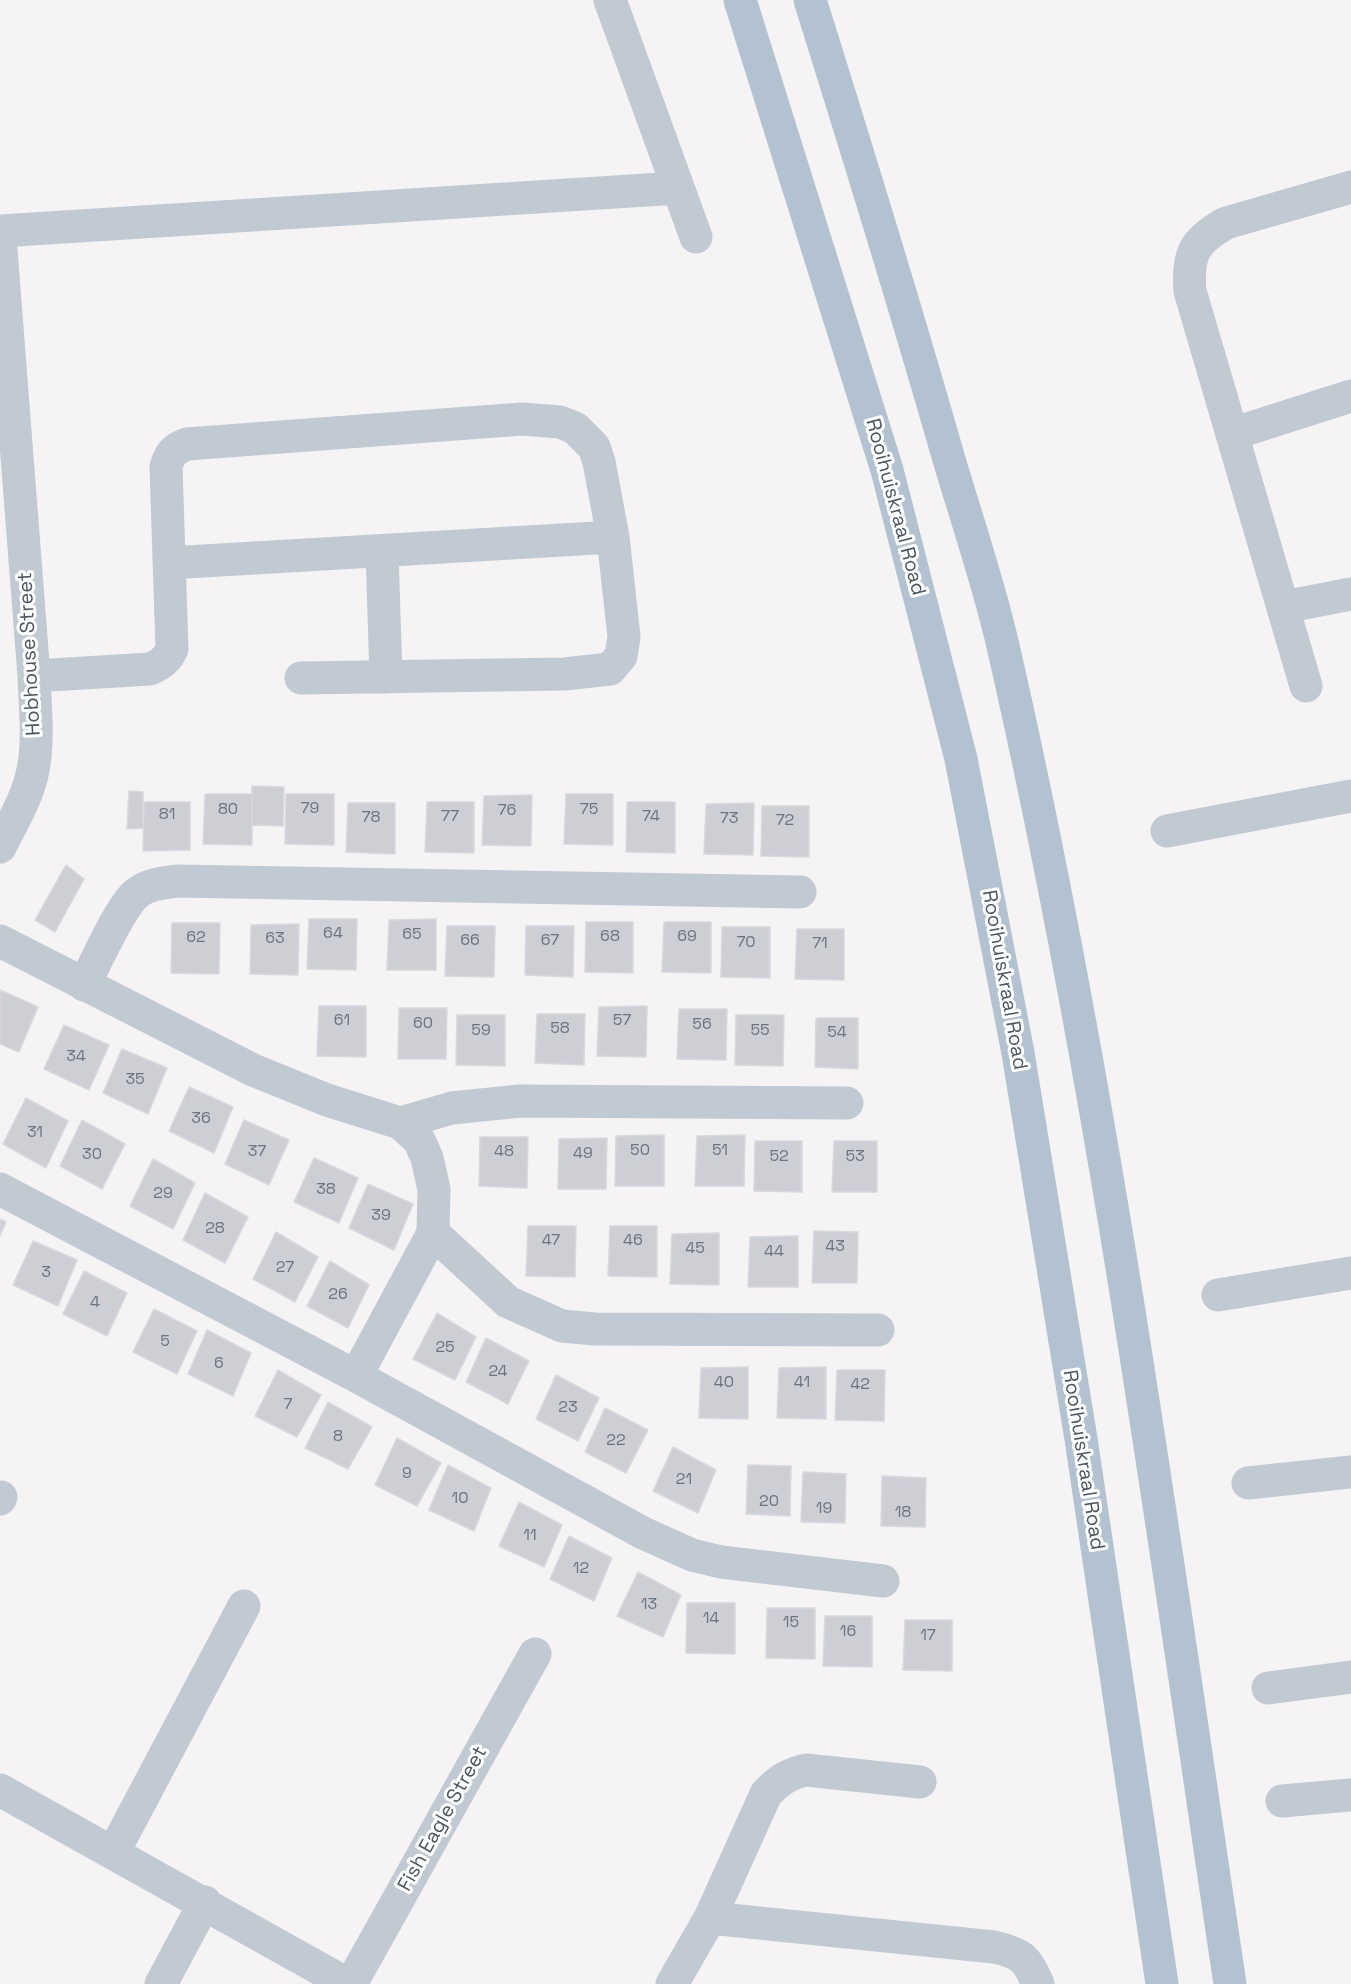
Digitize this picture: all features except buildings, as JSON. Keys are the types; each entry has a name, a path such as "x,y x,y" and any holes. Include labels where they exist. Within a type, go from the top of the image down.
{"main road":[{"name":"Rooihuiskraal Road","path":"740,0 887,470 966,781 1022,1076 1079,1428 1162,1984"},
{"path":"810,0 894,269 998,627 1042,826 1077,999 1135,1351 1230,1984"}],"street":[{"path":"610,0 696,237"},
{"path":"1306,686 1190,291 1188,269 1194,249 1208,233 1226,223 1351,187"},
{"path":"0,231 678,188"},
{"name":"Hobhouse Street","path":"0,237 14,589 34,676 36,735 33,770 19,811 0,847"},
{"path":"1232,434 1351,396"},
{"path":"34,676 150,669 161,664 172,649 166,467 175,448 187,444 522,419 560,422 587,438 599,462 613,537 624,638 621,656 609,669 564,674 301,678"},
{"path":"169,563 613,537"},
{"path":"382,551 386,677"},
{"path":"1284,607 1351,594"},
{"path":"1167,831 1351,796"},
{"path":"84,986 126,907 137,893 154,884 800,892"},
{"path":"0,941 84,986 253,1070 327,1100 400,1123 419,1140 427,1158 434,1189 432,1233 356,1376"},
{"path":"400,1123 452,1108 520,1101 847,1103"},
{"path":"0,1189 356,1376 644,1533 692,1555 721,1562 884,1581"},
{"path":"432,1233 508,1302 562,1326 595,1329 878,1330"},
{"path":"1218,1295 1351,1273"},
{"path":"1248,1483 1351,1472"},
{"path":"113,1853 244,1606"},
{"name":"Fish Eagle Street","path":"351,1984 535,1654"},
{"path":"1268,1688 1351,1677"},
{"path":"672,1984 710,1918 766,1794 776,1782 791,1773 806,1770 920,1782"},
{"path":"0,1790 205,1902 347,1984"},
{"path":"1282,1802 1351,1794"},
{"path":"161,1984 205,1902"},
{"path":"710,1918 994,1947 1018,1953 1031,1967 1038,1984"}]}
